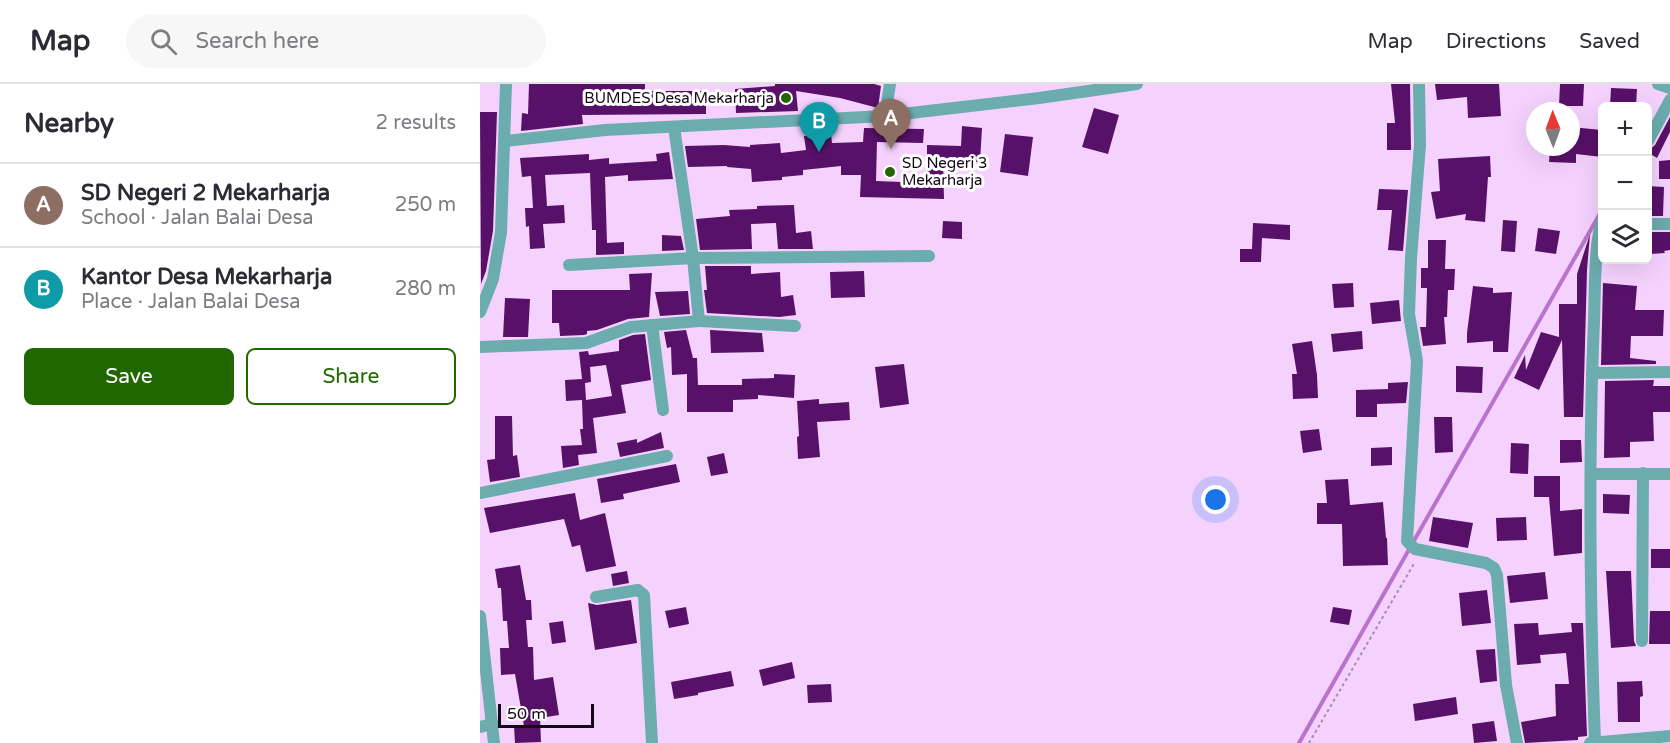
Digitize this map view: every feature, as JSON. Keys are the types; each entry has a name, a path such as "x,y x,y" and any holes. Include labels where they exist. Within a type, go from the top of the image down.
{"street":[{"path":"480,312 493,279 498,255 507,84"},
{"path":"885,116 890,84"},
{"path":"505,141 605,130 885,116 1137,84"},
{"path":"1419,84 1420,145 1409,314 1417,361 1414,547 1486,563 1494,568 1497,575 1506,685 1517,743"},
{"path":"1658,84 1670,88"},
{"path":"1652,132 1670,100"},
{"path":"674,126 693,258 699,321"},
{"path":"1652,224 1670,224"},
{"path":"1595,743 1591,474 1592,373 1598,248"},
{"path":"569,265 693,258 929,256"},
{"path":"480,348 586,343 631,327 699,321 795,326"},
{"path":"652,325 663,410"},
{"path":"1592,373 1670,372"},
{"path":"480,493 667,456"},
{"path":"1642,641 1643,473"},
{"path":"1591,474 1670,474"},
{"path":"596,597 638,590 644,595 652,743"},
{"path":"480,616 486,725 494,743"},
{"path":"1590,743 1670,736"}],"path":[{"path":"1309,743 1414,547"}],"building":[{"path":"529,84 645,84 645,91 706,91 706,114 582,115 583,124 521,131 522,113 528,114"},
{"path":"775,84 874,84 881,86 878,108 840,98 796,91 798,111 736,113 735,89 775,86"},
{"path":"1391,84 1410,84 1411,150 1387,150 1387,123 1395,123"},
{"path":"1435,84 1499,84 1501,116 1468,118 1467,97 1437,100"},
{"path":"1560,84 1584,84 1583,106 1580,106 1580,102 1559,102"},
{"path":"1611,88 1637,89 1636,102 1610,102"},
{"path":"1094,108 1119,115 1108,154 1082,147"},
{"path":"480,112 497,112 493,231 486,271 481,284"},
{"path":"1670,117 1670,132 1657,158 1652,155 1652,148"},
{"path":"962,126 982,128 980,162 943,159 944,199 860,197 861,175 841,175 841,166 803,170 803,175 782,177 782,180 752,182 751,169 727,166 688,167 685,146 750,147 750,145 780,143 781,153 806,150 804,136 831,134 832,143 863,142 864,128 924,129 923,143 877,142 876,181 927,183 927,145 961,146"},
{"path":"1580,128 1598,130 1598,157 1580,154"},
{"path":"1005,134 1033,137 1028,176 1000,172"},
{"path":"669,152 673,179 628,181 628,175 605,177 607,243 624,242 624,254 596,255 596,230 592,230 590,173 545,175 547,206 564,205 565,223 543,224 545,248 530,249 525,208 533,208 531,176 522,177 520,158 589,154 589,160 609,158 609,164 657,161 656,154"},
{"path":"1490,156 1491,177 1488,177 1485,222 1465,220 1466,214 1436,219 1431,192 1440,191 1438,159"},
{"path":"1549,156 1576,156 1576,163 1549,162"},
{"path":"1670,160 1670,179 1659,179 1659,161"},
{"path":"1652,186 1664,187 1663,216 1652,216"},
{"path":"1379,189 1408,190 1403,251 1388,250 1392,210 1377,210"},
{"path":"794,205 796,233 811,231 813,249 778,249 776,223 751,224 752,249 700,250 696,219 730,216 729,210 757,209 757,206"},
{"path":"1503,220 1517,221 1515,252 1501,251"},
{"path":"943,221 962,222 962,239 942,238"},
{"path":"1253,223 1290,225 1290,240 1262,238 1261,262 1240,262 1240,249 1252,249"},
{"path":"1538,228 1560,231 1556,254 1535,251"},
{"path":"1652,232 1670,232 1670,250 1664,251 1665,253 1652,254"},
{"path":"1590,234 1583,417 1564,417 1562,340 1539,390 1514,378 1525,355 1526,370 1541,332 1559,337 1559,304 1577,304 1577,274"},
{"path":"662,235 681,236 684,250 662,251"},
{"path":"1428,240 1446,240 1445,269 1455,269 1454,290 1448,290 1447,317 1444,317 1446,344 1423,346 1420,327 1426,327 1427,288 1421,288 1421,268 1428,268"},
{"path":"705,266 751,266 751,274 780,272 781,297 793,295 796,315 779,317 707,313 704,290 707,290"},
{"path":"864,271 865,297 831,298 830,272"},
{"path":"652,273 649,317 628,319 597,330 587,331 584,335 560,336 559,323 552,323 552,290 630,290 629,274"},
{"path":"1353,283 1354,307 1334,308 1332,284"},
{"path":"1603,283 1637,286 1635,310 1664,310 1663,336 1631,336 1630,358 1656,361 1656,364 1601,365"},
{"path":"1473,286 1493,288 1493,293 1512,292 1508,352 1493,352 1493,341 1467,343"},
{"path":"688,291 690,314 660,316 655,292"},
{"path":"505,298 530,299 528,337 503,337"},
{"path":"1399,300 1401,321 1372,324 1370,303"},
{"path":"686,330 693,358 697,358 698,385 742,385 742,379 774,378 774,374 795,375 794,398 758,395 758,399 733,400 733,412 687,412 687,374 672,375 671,347 667,348 664,332"},
{"path":"710,330 762,333 764,352 711,353"},
{"path":"1362,331 1363,349 1333,352 1331,334"},
{"path":"645,334 651,380 621,385 626,413 593,418 597,453 578,455 579,465 563,468 561,446 582,445 580,429 583,429 582,400 566,401 565,380 582,379 579,352 588,351 589,355 619,351 619,340","holes":["606,365 612,396 586,400 585,383 591,382 590,367"]},
{"path":"1312,341 1318,398 1293,399 1292,374 1297,374 1292,344"},
{"path":"904,364 909,404 880,408 875,367"},
{"path":"1456,366 1483,367 1482,393 1456,392"},
{"path":"1654,380 1653,386 1670,386 1670,412 1653,412 1654,441 1630,442 1630,457 1604,458 1605,381"},
{"path":"1408,382 1406,403 1377,404 1377,417 1356,417 1356,390 1388,389 1388,383"},
{"path":"819,399 819,404 849,402 850,420 817,422 820,457 798,459 797,401"},
{"path":"495,416 512,416 513,456 517,455 520,477 490,482 487,460 495,459"},
{"path":"1434,417 1452,417 1453,452 1435,453"},
{"path":"1319,429 1322,450 1303,453 1300,431"},
{"path":"661,432 664,448 620,457 617,443 637,439 637,443"},
{"path":"1560,440 1581,440 1582,462 1560,463"},
{"path":"1511,443 1529,444 1528,474 1510,473"},
{"path":"1392,447 1392,465 1371,466 1371,448"},
{"path":"724,453 728,473 711,476 707,457"},
{"path":"676,464 680,482 623,494 624,499 601,503 597,479"},
{"path":"1534,476 1560,476 1560,511 1582,509 1582,553 1554,556 1549,497 1534,497"},
{"path":"1348,479 1350,505 1383,502 1388,565 1343,566 1342,524 1317,524 1317,503 1327,503 1325,480"},
{"path":"575,493 580,520 605,513 616,566 586,572 580,545 572,547 564,519 490,533 484,508"},
{"path":"1603,494 1630,495 1629,514 1603,513"},
{"path":"1433,517 1473,523 1468,548 1429,541"},
{"path":"1526,517 1527,540 1497,541 1496,518"},
{"path":"1651,549 1670,549 1670,568 1651,568"},
{"path":"520,565 526,600 531,600 532,620 526,620 528,647 533,647 534,680 553,677 559,715 540,718 541,742 515,743 514,726 524,726 515,674 501,675 500,648 509,648 507,621 503,621 501,588 498,588 495,569"},
{"path":"627,571 629,583 613,586 611,574"},
{"path":"1606,571 1631,571 1636,646 1611,648"},
{"path":"1545,572 1548,599 1510,603 1507,576"},
{"path":"1487,590 1491,623 1462,626 1459,593"},
{"path":"631,600 637,643 595,650 588,603 597,605"},
{"path":"686,607 689,624 669,628 665,611"},
{"path":"1333,607 1352,610 1349,625 1330,622"},
{"path":"1650,611 1670,611 1670,644 1649,644"},
{"path":"563,621 566,642 552,644 549,623"},
{"path":"1538,623 1539,635 1572,632 1571,623 1583,623 1587,736 1578,737 1578,740 1525,743 1521,722 1556,716 1555,684 1569,684 1566,653 1540,655 1541,663 1517,665 1514,624"},
{"path":"1495,649 1497,681 1480,683 1476,650"},
{"path":"792,662 795,678 763,686 759,670"},
{"path":"731,671 734,686 674,699 671,682"},
{"path":"1642,681 1640,722 1618,722 1617,682"},
{"path":"831,684 832,702 808,703 807,685"},
{"path":"1456,697 1458,714 1415,721 1413,704"},
{"path":"1494,721 1497,741 1474,743 1472,724"}],"waterway":[{"path":"1299,743 1598,217"}],"place":[{"name":"BUMDES Desa Mekarharja","path":"786,98"},
{"name":"SD Negeri 2 Mekarharja","path":"891,149"},
{"name":"Kantor Desa Mekarharja","path":"819,152"},
{"name":"SD Negeri 3 Mekarharja","path":"890,172"}]}
